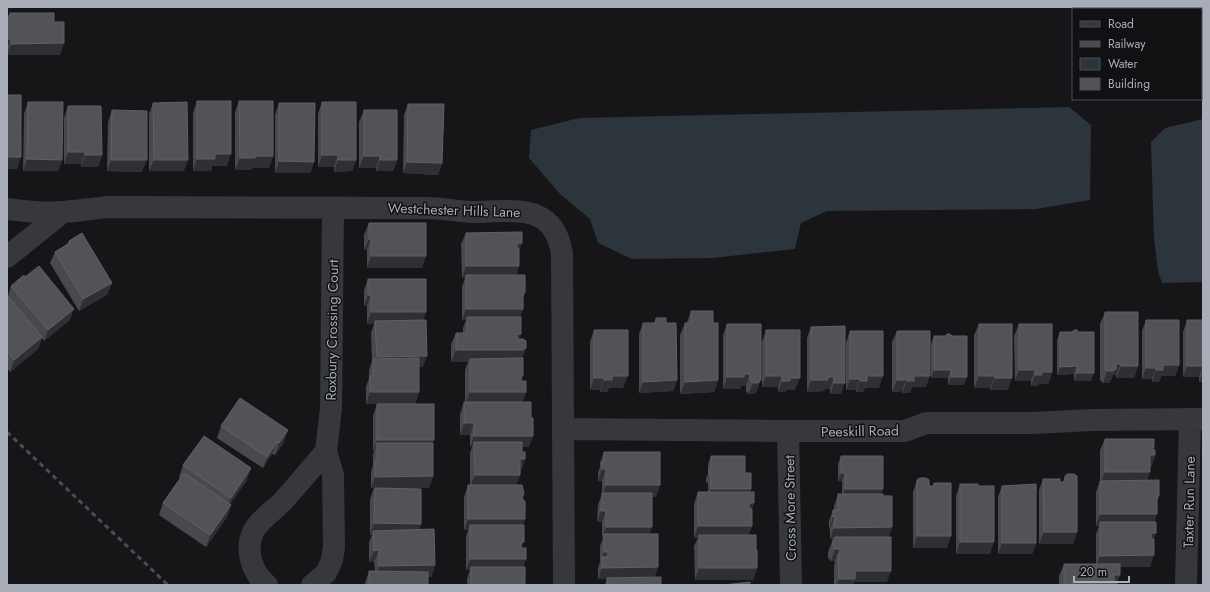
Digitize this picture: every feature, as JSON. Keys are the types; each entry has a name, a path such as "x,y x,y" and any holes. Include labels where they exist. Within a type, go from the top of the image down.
{"street":[{"name":"Westchester Hills Lane","path":"7,209 40,212 63,212 88,208 110,207 425,208 469,212 527,212 544,218 554,228 560,240 562,254 564,585"},
{"name":"Roxbury Crossing Court","path":"326,451 331,408 333,208"},
{"name":"Westchester Hills Lane","path":"7,257 63,212"},
{"name":"Peeskill Road","path":"564,428 905,431 926,423 1032,423 1092,420 1196,419"},
{"name":"Taxter Run Lane","path":"1186,585 1196,419"},
{"name":"Cross More Street","path":"788,431 791,585"},
{"path":"267,585 254,571 250,560 251,538 254,530 281,503 326,451"},
{"path":"312,585 326,573 332,560 334,547 333,475 326,451"}],"water":[{"path":"1069,107 1091,125 1090,200 1036,209 827,211 801,223 795,249 712,258 632,259 598,243 590,219 560,194 529,158 531,130 579,118"},
{"path":"1203,119 1203,282 1162,283 1158,271 1154,238 1151,142 1165,128"}],"building":[{"path":"10,13 54,13 54,22 64,22 64,43 11,44 11,39 7,39 7,16 10,16"},
{"path":"7,95 21,95 21,157 7,157"},
{"path":"197,101 231,101 231,154 215,154 215,159 197,159"},
{"path":"239,101 273,101 273,156 240,158"},
{"path":"28,102 63,102 62,160 27,159"},
{"path":"187,102 188,160 154,160 153,103"},
{"path":"322,102 356,102 356,160 338,160 338,155 322,155"},
{"path":"279,103 315,103 314,162 279,161"},
{"path":"408,104 444,104 442,163 407,162"},
{"path":"68,106 101,106 102,155 85,155 85,152 68,152"},
{"path":"112,110 147,111 147,160 111,160"},
{"path":"364,110 397,110 397,160 380,160 380,156 364,156"},
{"path":"369,223 426,223 426,256 371,256"},
{"path":"522,232 522,243 517,243 517,249 519,249 519,266 466,266 466,233"},
{"path":"82,233 112,283 83,299 55,252 70,243 69,241"},
{"path":"39,266 74,309 48,330 11,286 24,275 25,277"},
{"path":"466,275 525,275 523,309 466,309"},
{"path":"368,279 426,279 426,312 371,312 371,295 368,295"},
{"path":"7,295 42,337 14,360 7,351"},
{"path":"691,311 713,311 713,323 718,323 718,380 685,382 685,323 691,323"},
{"path":"1105,312 1138,312 1138,366 1121,366 1121,364 1116,364 1116,369 1113,371 1107,371 1105,369"},
{"path":"467,317 521,317 521,334 517,334 517,339 523,339 526,341 526,348 523,350 456,350 456,333 467,333"},
{"path":"656,318 666,318 666,323 676,323 677,380 643,382 643,323 656,323"},
{"path":"426,320 427,356 377,357 375,321"},
{"path":"1146,320 1179,320 1179,365 1163,365 1163,370 1146,368"},
{"path":"1187,320 1203,320 1203,366 1187,366"},
{"path":"727,324 761,324 761,380 758,383 753,383 750,380 750,374 744,374 744,377 727,377"},
{"path":"979,324 1012,324 1012,378 979,376"},
{"path":"1019,324 1052,324 1052,372 1042,372 1042,375 1035,375 1035,370 1019,370"},
{"path":"845,326 845,383 834,383 834,377 828,377 828,380 811,380 811,327"},
{"path":"594,330 628,330 628,376 612,376 612,380 594,378"},
{"path":"766,330 800,330 800,378 790,378 790,381 782,381 782,376 766,376"},
{"path":"1077,330 1078,332 1094,332 1094,373 1077,373 1077,366 1060,367 1060,332 1072,332"},
{"path":"850,331 883,331 883,376 867,376 867,381 850,379"},
{"path":"897,331 930,331 930,376 914,376 914,381 907,381 907,379 897,380"},
{"path":"947,334 952,336 967,336 967,377 951,377 951,370 934,370 934,336 945,336"},
{"path":"419,358 419,392 370,392 370,376 373,376 373,359"},
{"path":"523,358 523,376 521,376 521,381 526,381 526,392 470,392 470,359"},
{"path":"240,398 288,430 279,443 277,442 267,457 221,426"},
{"path":"464,402 531,402 533,436 474,436 474,423 464,423"},
{"path":"377,404 434,404 434,440 377,440"},
{"path":"204,436 251,468 231,498 183,465"},
{"path":"1105,439 1154,439 1153,450 1155,450 1155,455 1150,455 1150,472 1105,472"},
{"path":"474,442 522,442 522,452 525,452 525,459 520,459 520,475 475,475"},
{"path":"377,443 433,443 433,476 375,477"},
{"path":"604,452 660,452 660,485 606,485 606,469 602,469"},
{"path":"711,456 745,456 745,473 751,473 751,489 711,489 711,475 709,474 709,470 711,468"},
{"path":"841,456 883,456 883,489 845,489 845,473 841,473"},
{"path":"184,473 231,505 210,535 163,503"},
{"path":"1068,474 1074,474 1077,476 1077,532 1044,532 1043,479 1060,479 1060,482 1065,482 1065,476"},
{"path":"920,478 926,478 929,480 929,486 934,486 934,483 951,483 951,536 917,536 917,480"},
{"path":"1159,480 1157,514 1100,514 1100,481"},
{"path":"960,484 994,486 994,542 960,542"},
{"path":"1036,484 1036,543 1002,543 1002,486"},
{"path":"468,485 522,485 524,493 522,498 523,501 525,501 525,519 468,519"},
{"path":"375,488 421,489 421,524 374,523"},
{"path":"698,492 754,492 754,503 749,503 749,509 752,509 752,526 698,526"},
{"path":"602,493 652,493 652,527 606,527 606,511 601,511 601,503 604,503 602,502"},
{"path":"838,494 883,494 883,496 892,496 892,527 834,528 834,519 836,519 836,517 833,517 833,510 838,510"},
{"path":"1100,522 1156,522 1156,533 1151,533 1151,539 1154,539 1154,555 1100,556"},
{"path":"470,525 524,525 524,542 521,542 521,548 526,548 526,559 470,559"},
{"path":"434,529 435,565 379,566 379,550 374,551 373,531"},
{"path":"604,534 658,534 658,567 602,568 602,557 608,557 608,552 604,552"},
{"path":"699,535 756,535 757,568 699,568"},
{"path":"835,537 891,537 891,571 855,571 855,579 839,579 838,554 840,554 840,549 835,549 833,547 833,540"},
{"path":"1064,564 1120,564 1120,575 1114,575 1114,581 1117,581 1117,585 1064,585"},
{"path":"471,567 525,567 525,584 471,585"},
{"path":"369,571 428,572 428,585 369,585"},
{"path":"661,577 661,585 607,585 607,578"},
{"path":"750,582 750,585 723,585"}],"railway":[{"path":"7,432 168,585"}]}
